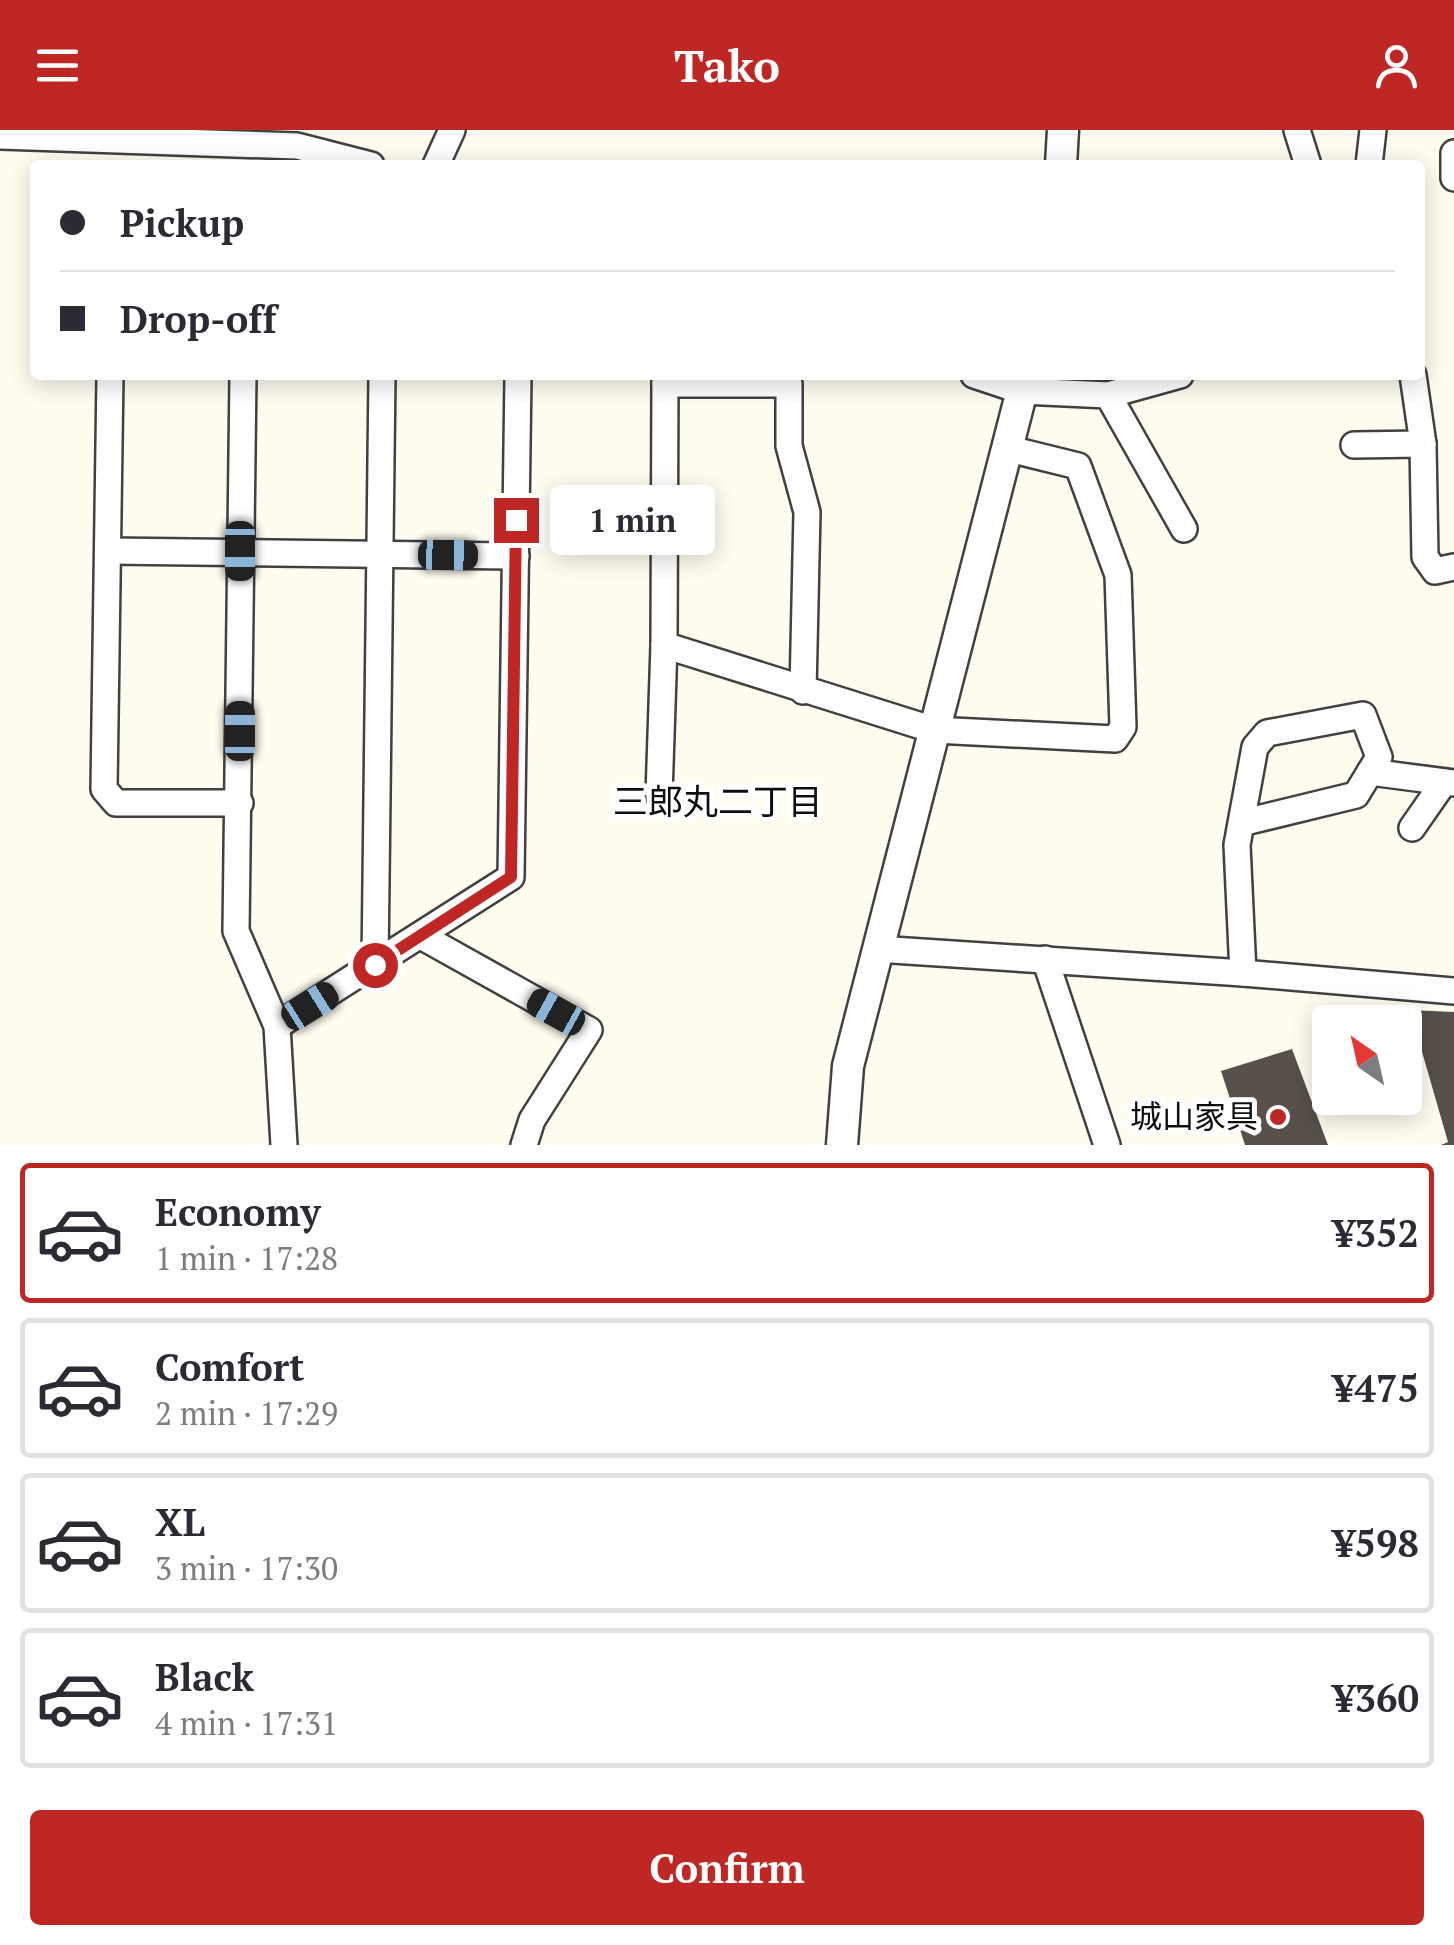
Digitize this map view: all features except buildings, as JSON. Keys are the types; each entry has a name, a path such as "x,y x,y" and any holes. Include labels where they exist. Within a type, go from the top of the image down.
{"street":[{"path":"438,160 452,130"},
{"path":"1061,160 1063,130"},
{"path":"1297,130 1306,160"},
{"path":"1370,160 1373,130"},
{"path":"112,160 113,134"},
{"path":"0,136 113,134 247,154 297,146 352,160"},
{"path":"1454,153 1454,178"},
{"path":"110,380 104,790 116,802 240,804"},
{"path":"243,380 236,930 277,1026 284,1145"},
{"path":"375,965 382,380"},
{"path":"277,1026 511,877 518,380"},
{"path":"659,795 665,380"},
{"path":"690,380 789,384 790,446 808,512 802,690"},
{"path":"842,1145 848,1066 1024,383 1108,395 1162,380"},
{"path":"1414,380 1423,444 1425,558 1435,571 1454,567"},
{"path":"1108,395 1184,529"},
{"path":"1354,445 1423,444"},
{"path":"664,646 934,730 1115,739 1123,726 1118,574 1078,466 1009,449"},
{"path":"108,551 516,556"},
{"path":"1241,823 1356,794 1379,757 1363,716 1267,732 1254,746 1237,845 1243,973"},
{"path":"1370,772 1449,782"},
{"path":"1412,828 1449,782"},
{"path":"421,936 589,1030 532,1120 524,1145"},
{"path":"877,949 1454,991"},
{"path":"1045,960 1106,1145"}],"place":[{"name":"城山家具","path":"1278,1117"}],"district":[{"name":"三郎丸二丁目","path":"718,802"}],"route":[{"path":"375,965 511,877 516,520"}]}
